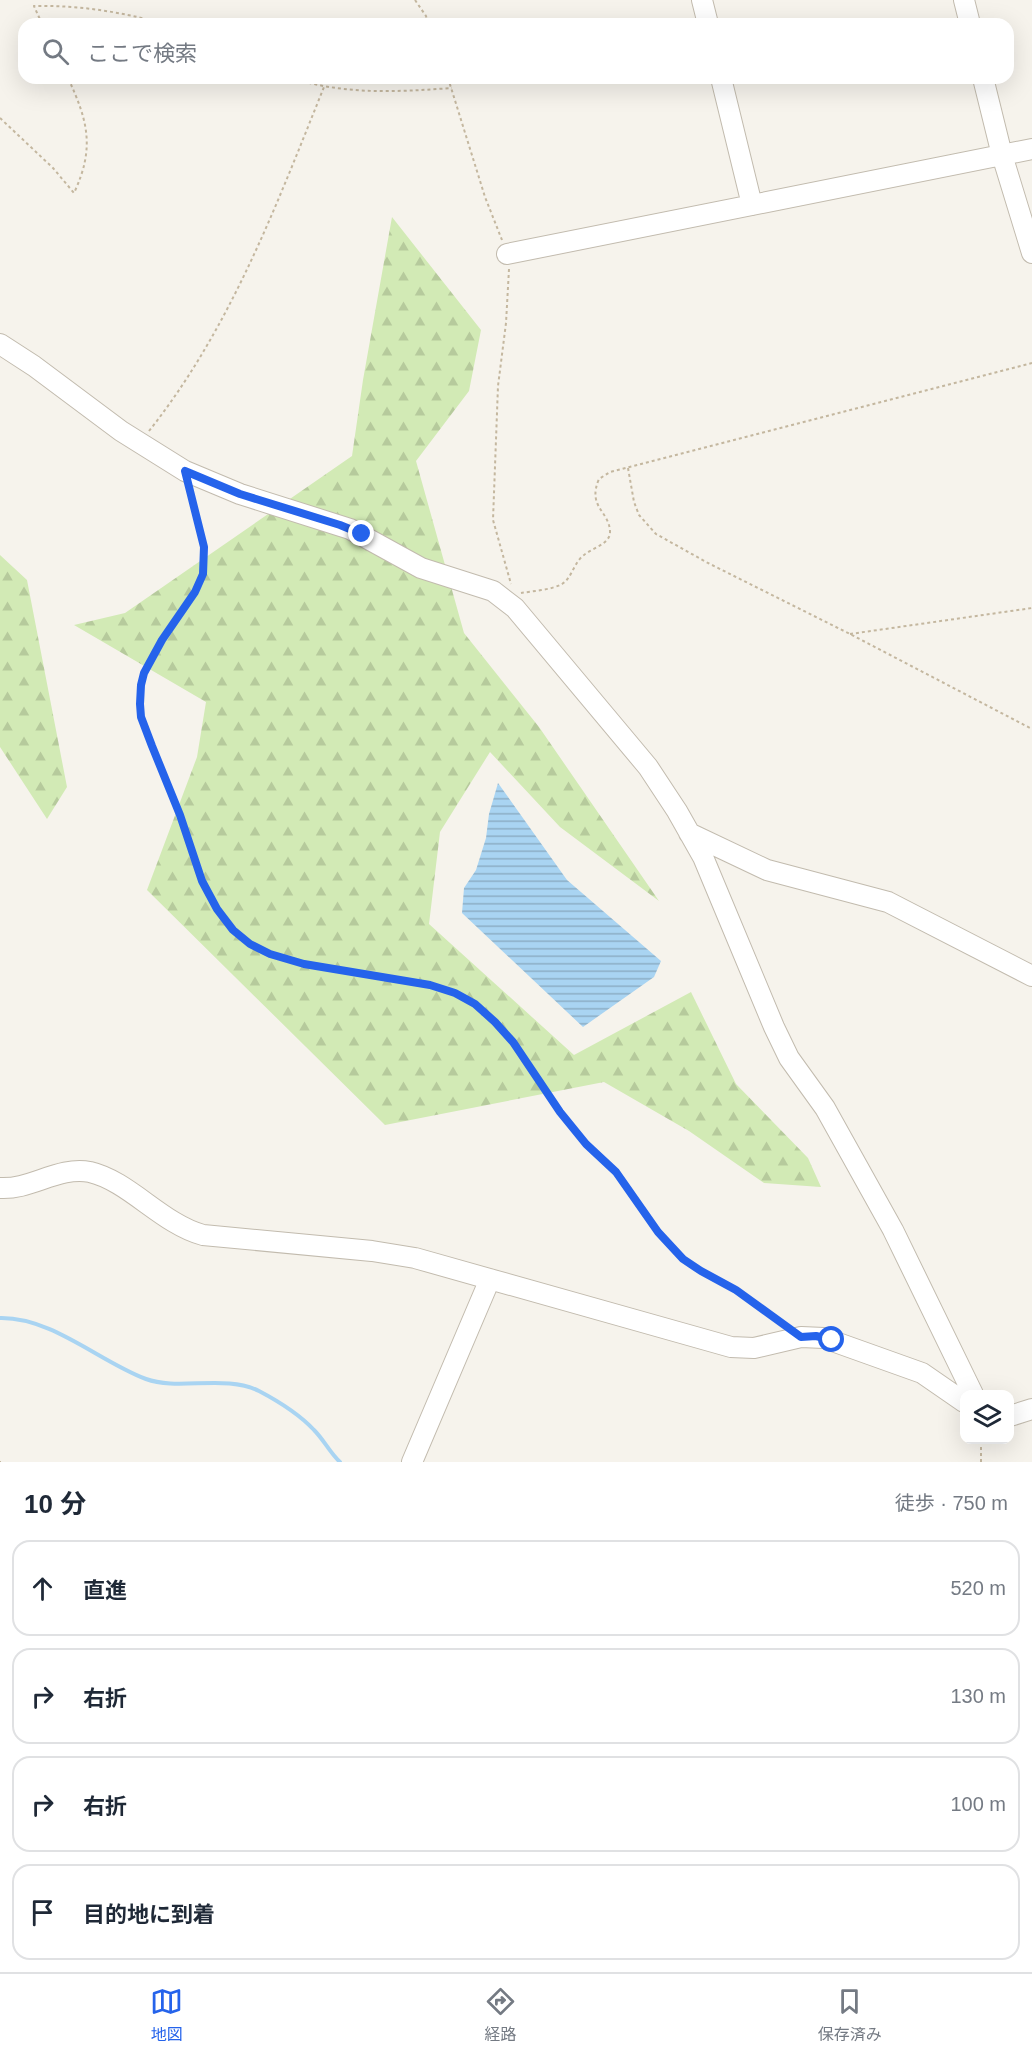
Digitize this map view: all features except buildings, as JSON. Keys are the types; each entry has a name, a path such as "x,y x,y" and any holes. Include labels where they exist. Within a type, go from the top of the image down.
{"street":[{"path":"702,0 706,18"},
{"path":"964,0 968,18"},
{"path":"722,84 752,205"},
{"path":"984,84 1002,155 1032,254"},
{"path":"507,254 1032,149"},
{"path":"0,344 140,443 185,471 240,494 362,534 421,568 508,595 515,608 648,767 703,857 784,1047 825,1108 893,1230 971,1390"},
{"path":"689,833 767,870 888,902 1032,975"},
{"path":"0,1188 17,1187 73,1170 90,1172 112,1182 186,1230 203,1235 384,1253 422,1260 731,1347 754,1348 801,1337 816,1336 921,1373 960,1399"},
{"path":"412,1462 490,1279"},
{"path":"1014,1415 1032,1409"}],"path":[{"path":"415,0 426,18"},
{"path":"39,18 34,6 69,5 144,18"},
{"path":"0,118 53,168 74,193 82,174 88,135 84,116 71,84"},
{"path":"313,84 349,91 384,93 452,88"},
{"path":"450,84 485,197 507,254 509,272 498,386 493,520 508,595 560,585 567,580 578,560 605,542 610,532 597,502 596,486 599,479 610,471 1032,363"},
{"path":"140,443 171,403 242,283 324,87"},
{"path":"628,468 636,508 646,525 656,534 708,563 1032,729"},
{"path":"185,471 204,547 203,574 195,592 162,640 144,673 140,704 141,717 180,815 202,881 217,909 233,930 250,944 270,954 304,964 430,985 455,993 475,1004 513,1042 560,1112 586,1144 621,1178 671,1247 701,1271 736,1290 801,1337"},
{"path":"850,634 1032,608"},
{"path":"981,1444 981,1462"}],"green space":[{"path":"392,217 481,330 469,391 416,461 464,633 539,727 659,901 560,827 490,752 440,832 429,924 574,1055 691,992 736,1084 808,1158 821,1187 764,1183 689,1131 604,1082 385,1125 147,890 197,757 206,702 74,625 125,613 352,456"},
{"path":"0,555 27,580 67,787 47,819 0,747"}],"water":[{"path":"498,783 567,880 661,961 654,977 583,1027 462,913 464,888 476,870 486,838 489,814"}],"waterway":[{"path":"0,1318 19,1320 57,1332 146,1379 173,1384 232,1384 259,1391 302,1419 318,1434 340,1462"}],"route":[{"path":"362,534 240,494 185,471 201,529 205,562 203,574 195,592 162,640 144,673 140,704 141,717 180,815 202,881 217,909 233,930 250,944 270,954 304,964 430,985 455,993 475,1004 513,1042 560,1112 586,1144 616,1172 658,1232 683,1259 736,1290 801,1337 816,1336 832,1340"}]}
